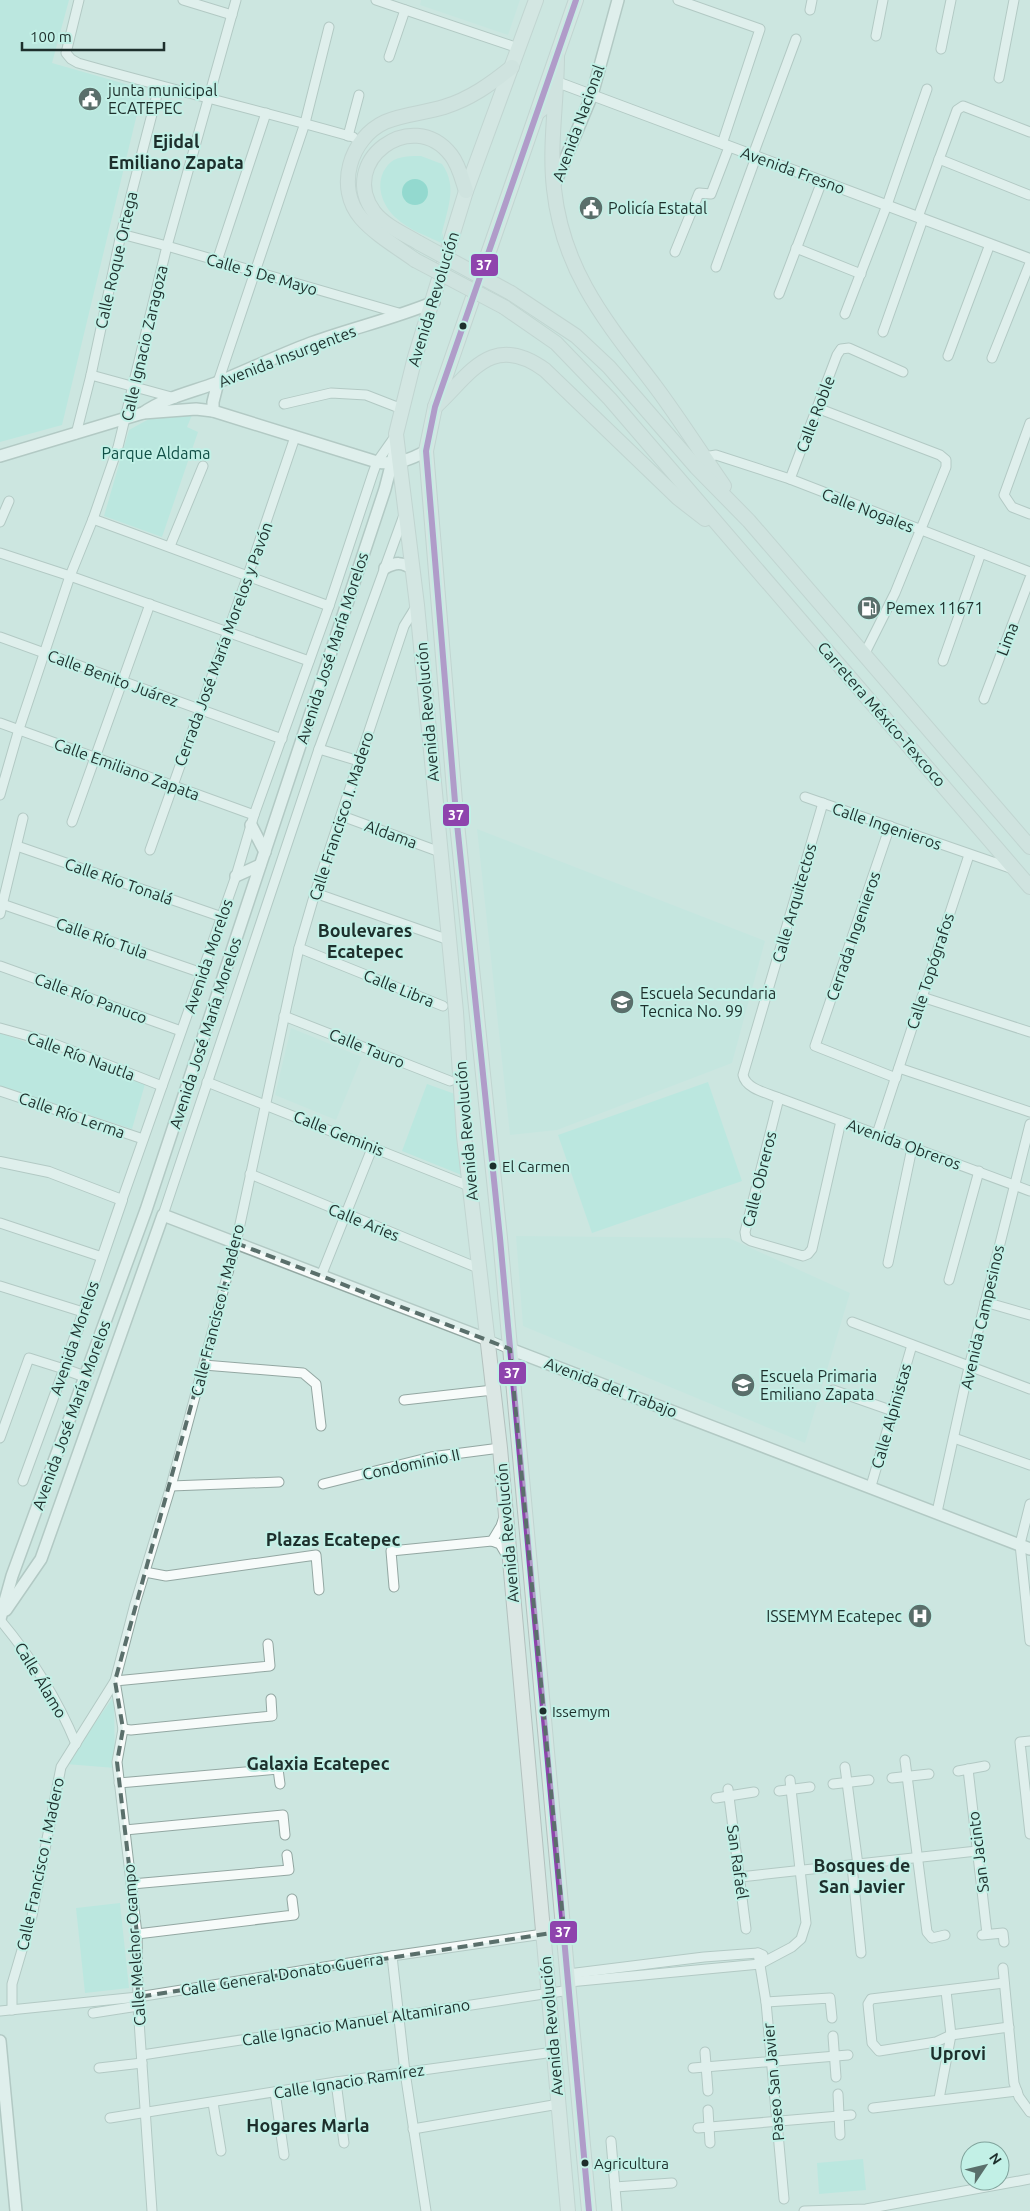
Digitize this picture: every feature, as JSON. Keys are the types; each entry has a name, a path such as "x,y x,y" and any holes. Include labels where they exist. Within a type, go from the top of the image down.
{"highway":[{"path":"556,56 557,82 553,118 554,188 560,222 567,246 586,291 606,324 656,388 749,521"},
{"path":"512,67 484,90 445,106 385,122 372,130 360,142 349,166 348,184 352,202 360,216 371,228 415,260 504,307 556,343 610,399 734,542"},
{"path":"537,113 555,99"},
{"path":"466,191 452,156 444,147 433,140 421,136 407,136 393,140 377,152 370,163 366,175 367,198 374,212 386,224 511,293 576,336 609,367 696,467 749,521"},
{"path":"434,407 472,368 484,360 509,356 527,359 545,370 678,498 734,542"},
{"name":"Carretera México-Texcoco","path":"749,521 1030,847"},
{"name":"Carretera México-Texcoco","path":"734,542 1030,887"}],"main road":[{"name":"Avenida Revolución","path":"536,0 466,191 402,408 396,439 396,463 406,509 418,605 449,940 469,1186 500,1448 504,1516 543,1934 563,1986 589,2211"},
{"name":"Avenida Revolución","path":"568,2211 554,2052 563,1986 564,1931 510,1349 456,814 426,451 434,407 576,0"},
{"name":"Avenida Nacional","path":"554,188 592,95 618,0"},
{"name":"Avenida Insurgentes","path":"143,413 154,405 218,382 312,342 403,315 434,302"},
{"path":"213,410 218,382"},
{"name":"Avenida Insurgentes","path":"0,456 143,413 196,409 213,410 377,462 396,463 426,451"},
{"name":"Avenida José María Morelos","path":"0,1619 12,1576 146,1210 396,463"},
{"path":"385,568 395,562 404,563 413,569"},
{"path":"252,820 265,852"},
{"path":"236,876 260,865"},
{"path":"142,1270 146,1210"},
{"name":"Avenida José María Morelos","path":"0,1619 41,1559 163,1214"},
{"name":"Avenida del Trabajo","path":"163,1214 486,1339"},
{"name":"Avenida del Trabajo","path":"510,1349 1025,1546"},
{"path":"0,2041 16,2211"}],"street":[{"path":"79,0 66,53 78,63 159,87 305,123 351,137 358,95"},
{"path":"183,0 232,15"},
{"name":"Calle Ignacio Zaragoza","path":"0,795 19,729 70,576 93,519 126,418 132,386 167,246 236,0"},
{"path":"376,0 518,48"},
{"path":"675,252 700,193 711,194 760,29 678,0"},
{"path":"810,10 812,0"},
{"path":"876,36 883,0"},
{"path":"941,49 951,0"},
{"path":"999,78 1014,0"},
{"path":"389,57 405,10"},
{"path":"218,382 305,123 329,27"},
{"path":"716,267 796,39"},
{"name":"Avenida Fresno","path":"557,82 1030,259"},
{"name":"Calle Roque Ortega","path":"76,434 121,234 159,87"},
{"path":"845,314 887,206 927,89"},
{"path":"883,332 939,159 957,110 963,106 1030,132"},
{"path":"217,261 266,113"},
{"path":"939,159 1030,195"},
{"path":"779,294 822,181"},
{"name":"Calle 5 De Mayo","path":"121,234 403,315"},
{"path":"948,356 990,244"},
{"path":"796,248 861,274"},
{"path":"992,358 1030,263"},
{"name":"Calle Roble","path":"790,479 841,349 849,348 903,372"},
{"path":"91,374 176,398"},
{"path":"284,404 331,393 366,395 402,408"},
{"path":"817,408 940,455 946,460 946,466 895,594 864,655"},
{"path":"1030,423 1004,495 1012,507 1030,514"},
{"name":"Cerrada José María Morelos y Pavón","path":"150,850 248,576 295,437"},
{"name":"Avenida Morelos","path":"23,1481 222,917 252,820 282,739 377,462 396,439"},
{"name":"Calle Nogales","path":"704,457 716,455 790,479 1030,572"},
{"path":"170,546 203,466"},
{"path":"0,522 9,501"},
{"name":"Avenida José María Morelos","path":"163,1214 319,749 406,509"},
{"path":"93,519 328,606"},
{"path":"0,553 150,604 308,661"},
{"path":"942,660 981,553"},
{"name":"Lima","path":"984,699 1030,578"},
{"path":"72,822 150,604"},
{"name":"Calle Francisco I. Madero","path":"12,2010 12,1984 32,1916 61,1767 114,1681 171,1486 236,1242 299,948 358,761 404,626 418,605"},
{"name":"Calle Benito Juárez","path":"0,637 282,739"},
{"name":"Calle Emiliano Zapata","path":"0,723 173,785 252,820"},
{"path":"319,749 358,761"},
{"name":"Calle Ingenieros","path":"805,797 969,855"},
{"name":"Calle Arquitectos","path":"779,1098 750,1086 744,1082 743,1075 823,803"},
{"name":"Aldama","path":"342,816 440,852"},
{"path":"0,914 23,818"},
{"name":"Cerrada Ingenieros","path":"890,826 815,1046 896,1078"},
{"name":"Calle Río Tonalá","path":"17,846 222,917"},
{"path":"969,855 1015,869"},
{"name":"Calle Topógrafos","path":"877,1134 969,855"},
{"path":"315,893 449,940"},
{"name":"Calle Río Tula","path":"2,904 202,973"},
{"name":"Calle Libra","path":"299,948 443,1006"},
{"name":"Calle Río Panuco","path":"0,966 181,1031"},
{"path":"922,997 1030,1032"},
{"name":"Calle Tauro","path":"284,1016 450,1081"},
{"name":"Calle Río Nautla","path":"0,1028 47,1041 162,1086"},
{"path":"900,1068 1030,1112"},
{"name":"Calle Geminis","path":"207,1082 373,1146 469,1186"},
{"name":"Calle Río Lerma","path":"0,1094 143,1139"},
{"name":"Avenida Obreros","path":"779,1098 1030,1191"},
{"name":"Calle Obreros","path":"779,1098 745,1232 746,1238 751,1241 803,1256 812,1249 841,1121"},
{"name":"Avenida Campesinos","path":"937,1512 969,1367 1013,1185 1030,1124"},
{"path":"321,1276 373,1146"},
{"path":"888,1263 912,1148"},
{"path":"0,1162 49,1172 122,1200"},
{"path":"949,1280 978,1172"},
{"name":"Calle Aries","path":"250,1174 478,1268"},
{"path":"0,1223 102,1257"},
{"path":"0,1286 83,1312"},
{"path":"985,1302 1030,1315"},
{"path":"852,1322 1030,1389"},
{"name":"Avenida del Trabajo","path":"486,1339 510,1349"},
{"name":"Calle Alpinistas","path":"871,1486 912,1345"},
{"path":"0,1438 28,1358 86,1376"},
{"path":"204,1366 303,1373 316,1384 321,1426"},
{"path":"404,1400 493,1390"},
{"path":"833,1390 893,1411"},
{"path":"954,1438 1030,1465"},
{"name":"Condominio II","path":"322,1484 431,1457 500,1448"},
{"path":"171,1486 279,1482"},
{"path":"1030,1504 1025,1546 1030,1641"},
{"path":"492,1541 501,1526 504,1516"},
{"path":"394,1587 391,1551 492,1541 504,1549 508,1558"},
{"path":"145,1572 166,1576 316,1555 319,1590"},
{"name":"Calle Álamo","path":"0,1619 42,1676 63,1712 76,1744"},
{"path":"114,1681 270,1666 268,1644"},
{"name":"Calle Melchor Ocampo","path":"114,1681 124,1729 117,1762 118,1783 137,1934 138,2002 152,2211"},
{"path":"124,1729 131,1730 272,1716 271,1699"},
{"path":"1030,1741 1020,1742 1030,1834"},
{"path":"905,1760 927,1932 932,1938 945,1935"},
{"path":"845,1766 848,1783 861,1953"},
{"path":"958,1771 985,1766"},
{"path":"118,1783 278,1769 280,1784"},
{"name":"San Jacinto","path":"968,1769 985,1935 1003,1933 1004,1942"},
{"path":"892,1778 929,1774"},
{"path":"563,1986 693,1969 760,1964 792,1947 801,1939 806,1923 790,1780"},
{"path":"833,1784 870,1780"},
{"path":"779,1791 810,1787"},
{"path":"716,1798 728,1792 754,1792"},
{"name":"San Rafaél","path":"728,1792 746,1929"},
{"path":"125,1830 283,1815 285,1835"},
{"path":"740,1877 801,1872 977,1851"},
{"path":"132,1884 289,1870 287,1855"},
{"path":"137,1934 294,1915 292,1898"},
{"name":"Calle General Donato Guerra","path":"0,2011 138,2002 392,1956 564,1931"},
{"path":"563,1986 692,1958 758,1953 771,1958"},
{"name":"Paseo San Javier","path":"758,1953 766,2002 784,2199"},
{"path":"392,1956 405,2072 426,2211"},
{"path":"692,1958 693,1969"},
{"path":"1002,1968 1014,2083 1019,2097 1030,2112"},
{"path":"1004,1983 870,1999 868,2004 872,2043 878,2051 936,2042 951,2035 1009,2027"},
{"name":"Calle Ignacio Manuel Altamirano","path":"99,2068 563,1986"},
{"path":"939,2099 951,2035 946,1990"},
{"path":"766,2002 830,1998 832,2018"},
{"path":"93,2013 138,2002"},
{"path":"833,2036 836,2077"},
{"name":"Calle Ignacio Ramírez","path":"110,2118 336,2082 554,2052"},
{"path":"704,2052 708,2091"},
{"path":"693,2068 848,2055"},
{"path":"336,2082 344,2143"},
{"path":"873,2108 1017,2091"},
{"path":"275,2092 284,2155"},
{"path":"838,2094 840,2135"},
{"path":"213,2102 221,2151"},
{"path":"413,2129 559,2104"},
{"path":"708,2110 710,2143"},
{"path":"698,2128 851,2115"},
{"path":"611,2142 617,2211"},
{"path":"804,2211 866,2209 1030,2179"},
{"path":"615,2187 672,2183"}],"highlighted area":[{"path":"236,1243 510,1349 564,1931 138,1997 137,1934 117,1762 123,1729 115,1681"}],"shaded area":[{"path":"421,0 520,0 508,35 420,5"},
{"path":"415,179 424,183 428,192 424,201 415,205 406,201 402,192 406,183"},
{"name":"Escuela Secundaria Tecnica No. 99","path":"477,829 765,941 732,1063 557,1130 510,1135"},
{"path":"291,1028 362,1057 336,1120 275,1095"},
{"name":"Escuela Primaria Emiliano Zapata","path":"516,1236 729,1238 850,1293 805,1443 523,1326"}],"green space":[{"path":"0,0 69,0 52,63 143,89 62,425 0,442"},
{"path":"421,156 442,164 450,182 450,200 441,238 443,233 443,244 400,222 382,198 380,183 385,168 391,162 401,157"},
{"name":"Parque Aldama","path":"173,415 192,415 187,427 198,432 162,537 104,516 129,430 149,419"},
{"path":"0,1033 145,1084 132,1129 0,1086"},
{"path":"708,1082 742,1181 592,1233 558,1135"},
{"path":"427,1084 455,1094 464,1176 402,1151"},
{"path":"114,1696 115,1768 66,1764"},
{"path":"120,1903 129,1988 85,1993 76,1908"},
{"path":"863,2159 866,2190 819,2194 817,2163"}],"transit line":[{"name":"37","path":"576,0 435,407 426,451 456,814 500,1238 589,2211"}],"place":[{"name":"junta municipal ECATEPEC","path":"90,99"},
{"name":"Policía Estatal","path":"591,208"},
{"name":"Pemex 11671","path":"869,608"},
{"name":"Escuela Secundaria Tecnica No. 99","path":"622,1002"},
{"name":"El Carmen","path":"493,1166"},
{"name":"Escuela Primaria Emiliano Zapata","path":"743,1385"},
{"name":"ISSEMYM Ecatepec","path":"920,1616"},
{"name":"Issemym","path":"543,1711"},
{"name":"Agricultura","path":"585,2163"}],"district":[{"name":"Ejidal Emiliano Zapata","path":"176,151"},
{"name":"Boulevares Ecatepec","path":"365,940"},
{"name":"Plazas Ecatepec","path":"333,1539"},
{"name":"Galaxia Ecatepec","path":"318,1763"},
{"name":"Bosques de San Javier","path":"862,1875"},
{"name":"Uprovi","path":"958,2053"},
{"name":"Hogares Marla","path":"308,2125"}]}
